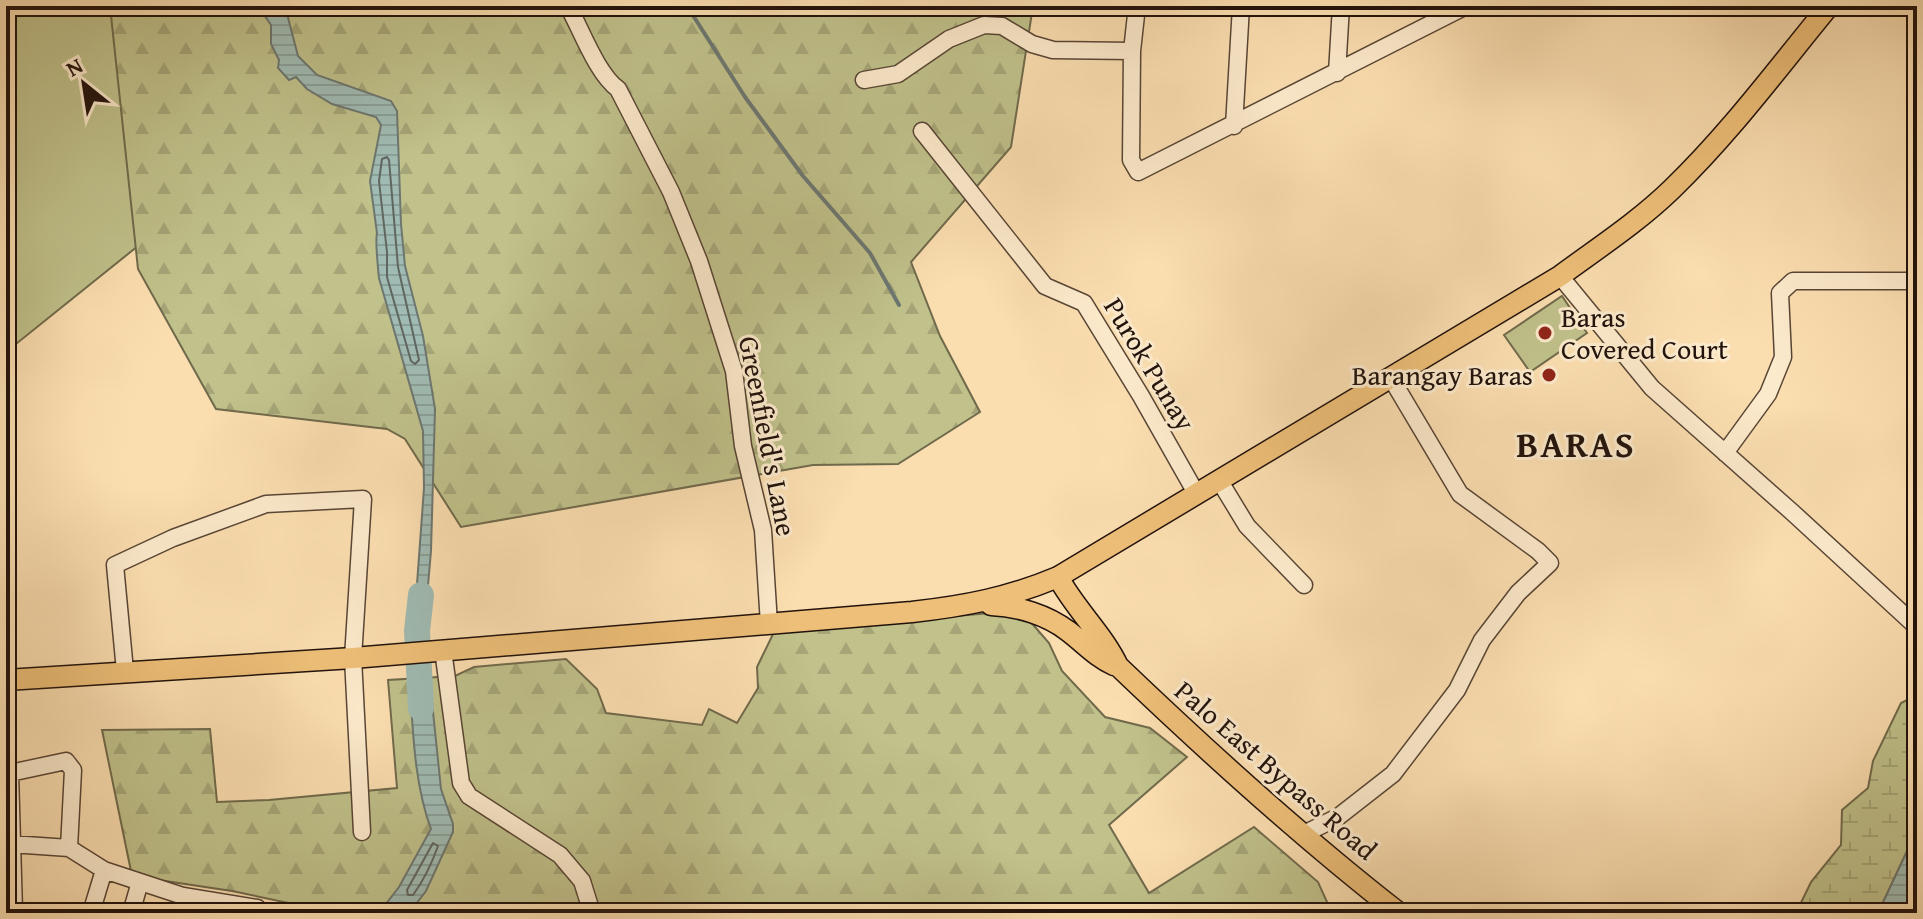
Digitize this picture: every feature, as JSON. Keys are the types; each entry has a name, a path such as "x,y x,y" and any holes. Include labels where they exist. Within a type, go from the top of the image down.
{"main road":[{"path":"6,680 353,658 769,624 973,605 1030,589 1058,577 1560,276 1629,226 1671,191 1712,148 1829,6"},
{"name":"Palo East Bypass Road","path":"1058,577 1079,613 1111,652 1118,666 1217,761 1399,913"},
{"path":"1030,589 1025,601 1044,617"},
{"name":"Palo East Bypass Road","path":"973,605 1006,605 1044,617 1070,632 1101,659 1118,666"}],"street":[{"name":"Greenfield's Lane","path":"568,6 597,62 611,84 618,89 667,184 699,261 734,371 743,446 763,530 769,624"},
{"path":"1137,6 1132,51 1131,160 1138,172 1337,73 1445,12 1466,6"},
{"path":"1234,126 1241,6"},
{"path":"1337,73 1341,6"},
{"path":"864,80 898,74 949,39 984,25 1002,26 1032,44 1053,50 1132,51"},
{"name":"Purok Punay","path":"922,131 1045,286 1084,303 1196,493"},
{"path":"1560,276 1652,388 1917,627"},
{"path":"1725,453 1768,394 1783,357 1780,293 1786,285 1793,281 1917,281"},
{"path":"1302,835 1338,817 1393,774 1457,690 1482,640 1518,593 1550,563 1460,494 1391,378"},
{"path":"1219,480 1247,526 1304,585"},
{"path":"125,671 115,565 173,538 266,504 363,499 353,658 362,832"},
{"path":"438,651 461,783 469,796 560,855 582,881 592,913"},
{"path":"19,913 14,911 8,770 66,761 70,764 73,770 69,848"},
{"path":"11,844 69,848 104,870 183,896 257,908 258,913"},
{"path":"91,913 104,870"},
{"path":"131,913 140,882"}],"green space":[{"path":"6,6 150,6 174,217 6,352"},
{"path":"110,6 1033,6 1011,147 911,262 940,336 980,412 898,464 813,465 461,527 405,439 387,429 216,409 138,269"},
{"path":"1562,296 1587,333 1530,372 1504,335"},
{"path":"1002,612 1029,620 1049,643 1062,671 1105,717 1150,728 1187,757 1109,825 1149,893 1254,827 1318,882 1332,913 336,913 232,891 132,876 102,730 210,729 217,802 397,788 388,680 455,676 474,667 566,659 597,689 606,713 702,725 709,709 737,723 758,688 757,667 774,632"},
{"path":"1917,695 1917,830 1878,913 1796,913 1811,882 1841,845 1842,810 1868,788 1873,761 1901,703"}],"water":[{"path":"258,6 285,6 298,56 317,75 391,101 397,111 405,266 423,336 435,409 431,551 424,631 410,631 416,598 424,488 423,431 379,278 370,181 381,125 376,117 332,104 307,89 296,77 289,80 278,68 279,60 271,44 271,25"},
{"path":"429,673 441,789 453,832 426,891 409,913 379,913 399,887 431,829 417,772 409,674"},
{"path":"1917,830 1917,909 1914,913 1878,913"}],"waterway":[{"path":"687,6 745,97 803,176 870,253 899,305"},
{"path":"421,595 417,631 421,708"}],"place":[{"name":"Baras Covered Court","path":"1545,333"},
{"name":"Barangay Baras","path":"1549,375"}],"district":[{"name":"BARAS","path":"1576,444"}]}
